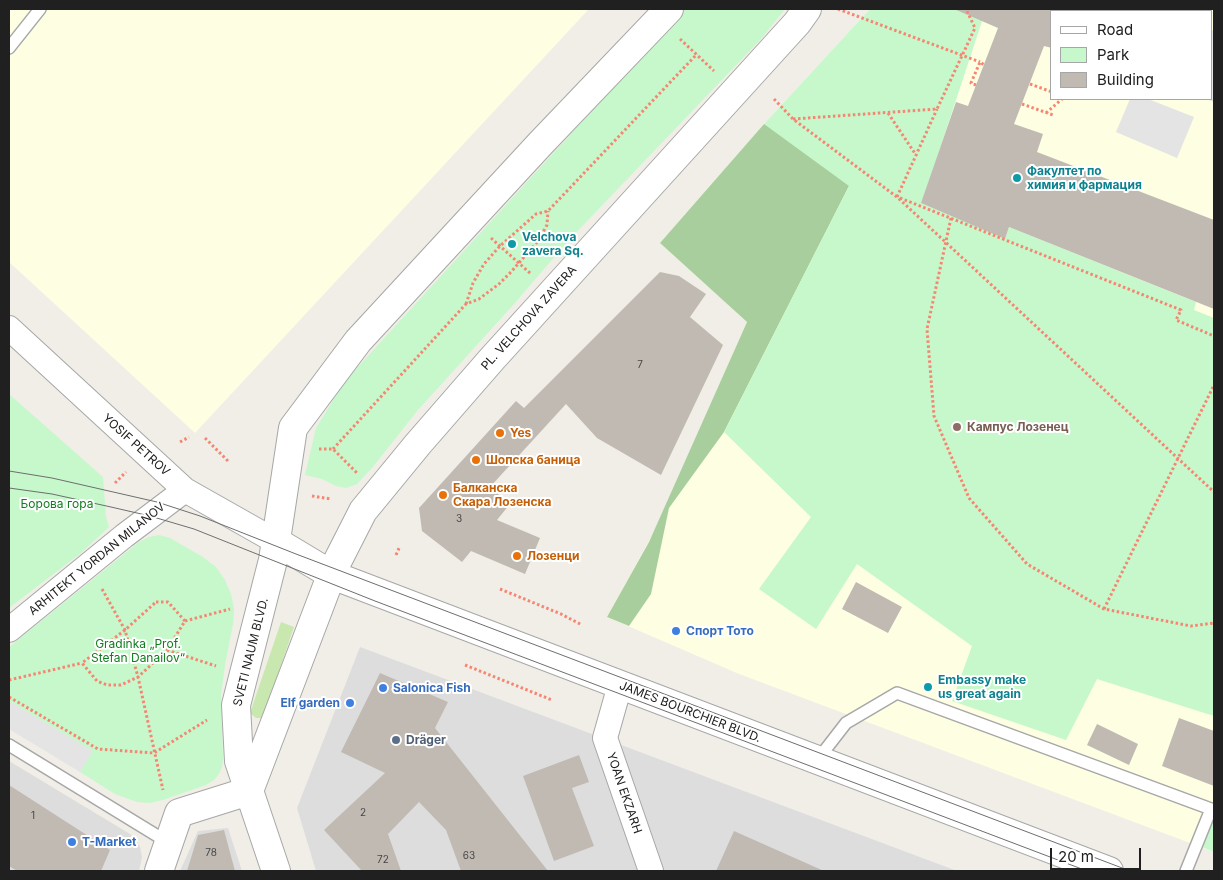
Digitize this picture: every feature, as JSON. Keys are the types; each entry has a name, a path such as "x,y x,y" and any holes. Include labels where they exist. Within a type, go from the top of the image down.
{"street":[{"name":"PL. VELCHOVA ZAVERA","path":"332,576 363,511 418,444 807,9"},
{"path":"276,542 293,428 358,340 664,14"},
{"name":"YOSIF PETROV","path":"9,328 185,490 276,542"},
{"name":"ARHITEKT YORDAN MILANOV","path":"9,630 143,521 185,490"},
{"name":"JAMES BOURCHIER BLVD.","path":"276,542 332,576 1109,871"},
{"name":"SVETI NAUM BLVD.","path":"276,542 236,704 239,761 276,871"},
{"path":"159,871 180,813 249,790 332,576"},
{"name":"YOAN EKZARH","path":"620,685 605,738 651,871"}],"lane":[{"path":"9,48 40,9"},
{"path":"819,761 822,754 846,723 897,693 1211,809 1186,871"},
{"path":"9,745 169,843"}],"path":[{"path":"838,9 984,65"},
{"path":"897,197 975,28 966,9"},
{"path":"664,14 697,54 735,90"},
{"path":"466,304 479,299 499,284 519,264 542,233 546,225 548,212 697,54"},
{"path":"976,85 971,83 980,62"},
{"path":"1030,84 1050,91"},
{"path":"774,99 793,119 897,197 1214,492"},
{"path":"1046,113 1061,100"},
{"path":"1022,104 1053,115"},
{"path":"793,119 937,109"},
{"path":"888,113 916,155"},
{"path":"897,197 1181,310 1176,320 1214,336"},
{"path":"333,449 466,304 473,283 484,264 500,246 536,214 548,212"},
{"path":"952,218 927,328 934,416 968,498 1028,564 1104,609 1191,626 1214,623"},
{"path":"471,219 552,293"},
{"path":"1104,609 1214,385"},
{"path":"180,442 189,437"},
{"path":"205,438 229,462"},
{"path":"311,449 333,449 363,478"},
{"path":"115,483 126,472"},
{"path":"307,496 331,499"},
{"path":"396,555 400,546"},
{"path":"88,565 125,630 165,794"},
{"path":"500,589 561,614 582,625"},
{"path":"9,680 82,663 125,630 156,602 168,602 185,621"},
{"path":"82,663 97,681 107,685 120,685 138,677 167,650 185,621 237,607"},
{"path":"167,650 219,668"},
{"path":"465,665 552,700"},
{"path":"9,697 98,749 154,753 213,715"}],"shaded area":[{"path":"9,9 589,9 195,433 9,262"},
{"name":"Кампус Лозенец","path":"870,9 1214,9 1214,852 739,674 607,617 654,532 747,322 660,243 764,124"},
{"path":"1213,30 1214,31 1214,102 1209,100 1213,100"},
{"path":"1130,100 1151,100 1194,117 1177,158 1116,132"},
{"path":"360,647 957,871 316,871 297,808"},
{"path":"9,701 93,751 80,772 9,729"},
{"path":"9,761 130,834 140,847 142,857 139,871 9,871"},
{"path":"228,828 242,871 180,871 198,831"}],"green space":[{"path":"685,9 785,9 761,39 569,240 418,410 357,484 346,488 305,475 316,428 345,381"},
{"path":"870,9 986,9 922,203 1005,239 1009,227 1196,302 1194,310 1214,318 1214,716 1097,679 1066,740 952,701 972,646 857,564 816,629 759,589 811,517 724,432 849,186 764,124"},
{"path":"874,122 849,186 724,432 669,508 651,594 629,626 607,617 649,542 747,322 660,243 764,124"},
{"name":"Борова гора","path":"9,394 103,477 106,517 109,527 81,553 9,608"},
{"name":"Gradinka „Prof. Stefan Danailov“","path":"159,535 170,538 203,557 216,567 225,580 231,594 234,609 221,696 223,759 219,774 206,785 150,803 137,802 115,794 80,772 92,751 9,701 9,647 139,542"},
{"path":"281,622 294,627 263,718 256,718 250,713"},
{"path":"1214,808 1214,852 1202,847"}],"building":[{"name":"Факултет по химия и фармация","path":"954,9 1052,9 1050,10 1050,48 1044,46 1014,124 1043,134 1037,152 1214,220 1214,309 1009,227 1005,239 921,203 956,102 968,106 998,28"},
{"path":"660,272 679,276 706,294 690,317 723,345 661,475 597,438 566,404 490,487 510,504 497,520 540,538 525,574 471,551 462,562 422,531 419,508 516,401 524,408"},
{"path":"856,582 902,607 888,633 842,609"},
{"path":"380,673 448,702 435,728 548,871 461,871 446,830 419,802 388,834 401,871 362,871 324,830 385,773 341,752"},
{"path":"1179,718 1214,731 1214,786 1162,766"},
{"path":"1097,724 1138,744 1129,765 1087,745"},
{"path":"579,755 589,782 572,788 594,846 554,861 523,776"},
{"path":"9,785 110,850 101,871 17,871 9,866"},
{"path":"224,830 235,871 187,871 198,835"},
{"path":"734,831 824,871 716,871"}],"tram line":[{"path":"9,471 52,478 157,502 200,516 1130,871"},
{"path":"9,488 52,494 111,507 194,529 375,601 1087,871"}],"place":[{"name":"Факултет по химия и фармация","path":"1017,178"},
{"name":"Velchova zavera Sq.","path":"512,244"},
{"name":"Кампус Лозенец","path":"957,427"},
{"name":"Yes","path":"500,433"},
{"name":"Шопска баница","path":"476,460"},
{"name":"Балканска Скара Лозенска","path":"443,495"},
{"name":"Лозенци","path":"517,556"},
{"name":"Спорт Тото","path":"676,631"},
{"name":"Embassy make us great again","path":"928,687"},
{"name":"Salonica Fish","path":"383,688"},
{"name":"Elf garden","path":"350,703"},
{"name":"Dräger","path":"396,740"},
{"name":"T-Market","path":"72,842"}]}
